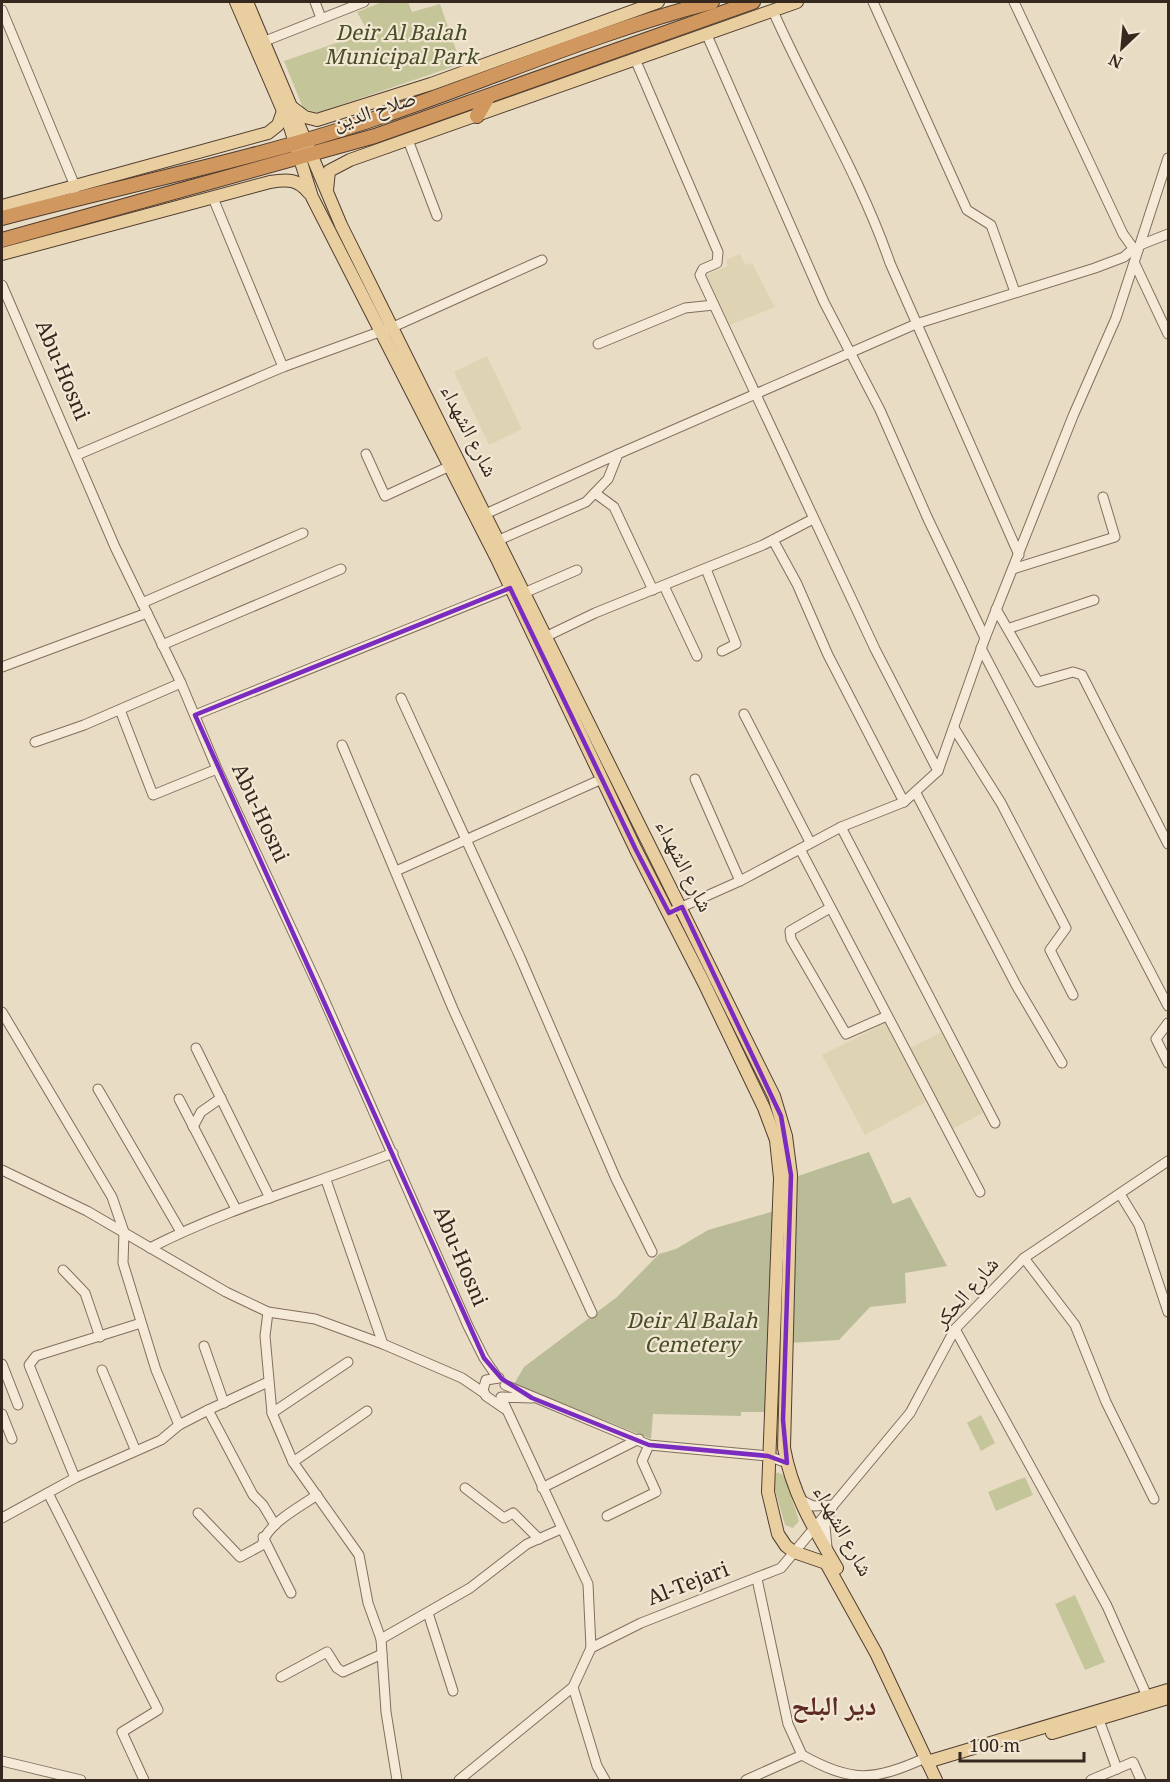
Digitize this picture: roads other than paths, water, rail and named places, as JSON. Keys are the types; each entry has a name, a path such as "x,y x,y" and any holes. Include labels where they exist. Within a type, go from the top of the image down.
{"highway":[{"name":"صلاح الدين","path":"2,218 74,193 299,143 375,119 658,15 712,2"},
{"name":"صلاح الدين","path":"2,240 190,185 305,157 375,136 753,2"},
{"path":"477,116 488,97"}],"main road":[{"path":"236,2 259,43 305,157"},
{"path":"247,2 259,43"},
{"path":"287,109 317,120 431,84 657,2"},
{"path":"327,194 328,174 332,168 796,2"},
{"path":"2,206 74,193 268,133 278,125 287,109"},
{"name":"شارع الشهداء","path":"305,157 327,194 450,466 499,540 524,593 541,639 602,779 740,1058 776,1140 780,1178 779,1270 768,1492 778,1534 786,1546 794,1552 826,1563 876,1653 931,1766 944,1780"},
{"name":"شارع الشهداء","path":"305,157 312,197 387,328 481,516 510,588 541,639 682,907 774,1096 786,1136 791,1175 783,1420 787,1463 799,1499 813,1529 867,1620 931,1766"},
{"path":"2,254 250,186 288,180 303,185 312,197"},
{"path":"931,1766 1168,1690"},
{"path":"931,1766 1099,1720 1168,1698"}],"street":[{"path":"315,2 321,18"},
{"path":"259,43 364,2"},
{"path":"873,2 967,210 991,225 1015,292"},
{"path":"1014,2 1137,249"},
{"path":"2,10 74,193"},
{"path":"773,11 817,106 875,220 890,263 916,324 1019,555"},
{"path":"706,33 792,232 880,410 983,643 1168,1006"},
{"path":"635,59 718,252 717,263 703,269 700,275 813,519 938,771"},
{"path":"408,140 437,216"},
{"path":"669,913 740,880 841,827 904,802 916,794 938,771 996,609 1073,416 1116,318 1168,158"},
{"path":"213,198 283,367"},
{"path":"481,516 850,351 916,324 1095,268 1124,257 1168,234"},
{"path":"77,455 283,367 387,328 543,260"},
{"path":"1135,264 1168,334"},
{"name":"Abu-Hosni","path":"2,285 142,603 181,683 217,769 319,988 484,1358 497,1377 505,1384 532,1398"},
{"path":"598,344 686,308 714,305"},
{"path":"499,540 586,502 608,479 618,453"},
{"path":"366,454 385,496 450,466"},
{"path":"595,493 614,507 653,590"},
{"path":"1013,569 1115,537 1103,497"},
{"path":"541,639 773,540 813,519"},
{"path":"142,603 303,533"},
{"path":"773,540 797,584 828,655 904,802"},
{"path":"162,645 340,569"},
{"path":"706,569 735,644 722,651"},
{"path":"524,593 577,570"},
{"path":"664,586 697,656"},
{"path":"195,715 510,588"},
{"path":"1010,628 1095,600"},
{"path":"996,609 1010,628 1038,681 1073,672 1083,675 1168,844"},
{"path":"2,667 147,613"},
{"path":"35,742 120,710 181,683"},
{"path":"400,698 548,1020 616,1179 652,1252"},
{"path":"120,710 153,795 217,769"},
{"path":"744,714 810,842"},
{"path":"954,728 1002,803 1066,928 1050,950 1073,995"},
{"path":"342,745 453,1009 592,1313"},
{"path":"396,871 602,779"},
{"path":"695,779 740,880"},
{"path":"916,794 1016,985 1062,1063"},
{"path":"841,827 995,1123"},
{"path":"800,849 980,1192"},
{"path":"831,908 790,931 791,939 846,1034 887,1016"},
{"path":"2,1011 112,1197 124,1232 123,1263 141,1323 179,1425"},
{"path":"1168,1023 1156,1040 1168,1063"},
{"path":"196,1048 270,1198"},
{"path":"98,1089 181,1232"},
{"path":"193,1127 201,1112 221,1098"},
{"path":"179,1099 236,1209"},
{"path":"150,1248 236,1209 326,1180 393,1153"},
{"name":"شارع الحكر","path":"794,1552 910,1413 955,1329 1024,1258 1059,1232 1168,1161"},
{"path":"2,1170 124,1232 226,1292 268,1312 315,1319 383,1344 462,1378 484,1393 497,1398 532,1398 639,1439 649,1445 768,1456 787,1463"},
{"path":"326,1180 383,1344"},
{"path":"1120,1194 1139,1226 1168,1312"},
{"path":"1024,1258 1075,1324 1106,1401 1154,1499"},
{"path":"63,1270 85,1293 100,1337"},
{"path":"268,1312 265,1336 272,1413 293,1462 359,1555 368,1604 381,1639 386,1712 397,1780"},
{"path":"75,1478 29,1365 36,1356 141,1323"},
{"path":"955,1329 1107,1606 1147,1696"},
{"path":"204,1346 224,1403"},
{"name":"Abu-Hosni","path":"484,1358 486,1380 483,1386 484,1393"},
{"path":"272,1413 348,1362"},
{"path":"2,1364 18,1405"},
{"path":"102,1370 135,1449"},
{"path":"462,1378 486,1380 497,1377"},
{"path":"2,1518 75,1478 135,1449 161,1440 179,1425 268,1382"},
{"path":"497,1398 505,1384"},
{"path":"459,1780 573,1687 591,1647 588,1584 507,1410 497,1398"},
{"path":"208,1410 253,1496 263,1505 275,1526"},
{"path":"293,1462 367,1412"},
{"path":"2,1414 12,1439"},
{"path":"542,1488 639,1439"},
{"path":"607,1516 656,1492 642,1461 649,1445"},
{"path":"465,1488 504,1518 513,1514 539,1539"},
{"path":"48,1493 158,1710 122,1732 144,1780"},
{"path":"198,1513 240,1557 262,1545 263,1537 275,1526 317,1495"},
{"path":"799,1499 813,1506 833,1505 825,1526 830,1555"},
{"path":"381,1639 470,1588 527,1544 561,1529"},
{"path":"263,1537 291,1593"},
{"name":"Al-Tejari","path":"591,1647 641,1623 781,1568 794,1552"},
{"path":"757,1579 766,1613 784,1709 794,1744 802,1755 828,1773 845,1780 865,1779 931,1766"},
{"path":"428,1613 453,1691"},
{"path":"281,1677 327,1652 337,1668 343,1672 382,1654"},
{"path":"573,1687 597,1766 605,1780"},
{"path":"1099,1720 1117,1769"},
{"path":"746,1780 802,1755"},
{"path":"2,1761 49,1776 81,1780"},
{"path":"1091,1780 1133,1762 1141,1780"}],"district":[{"name":"دير البلح","path":"834,1709"}],"park label":[{"name":"Deir Al Balah Municipal Park","path":"401,47"},
{"name":"Deir Al Balah Cemetery","path":"692,1335"}]}
